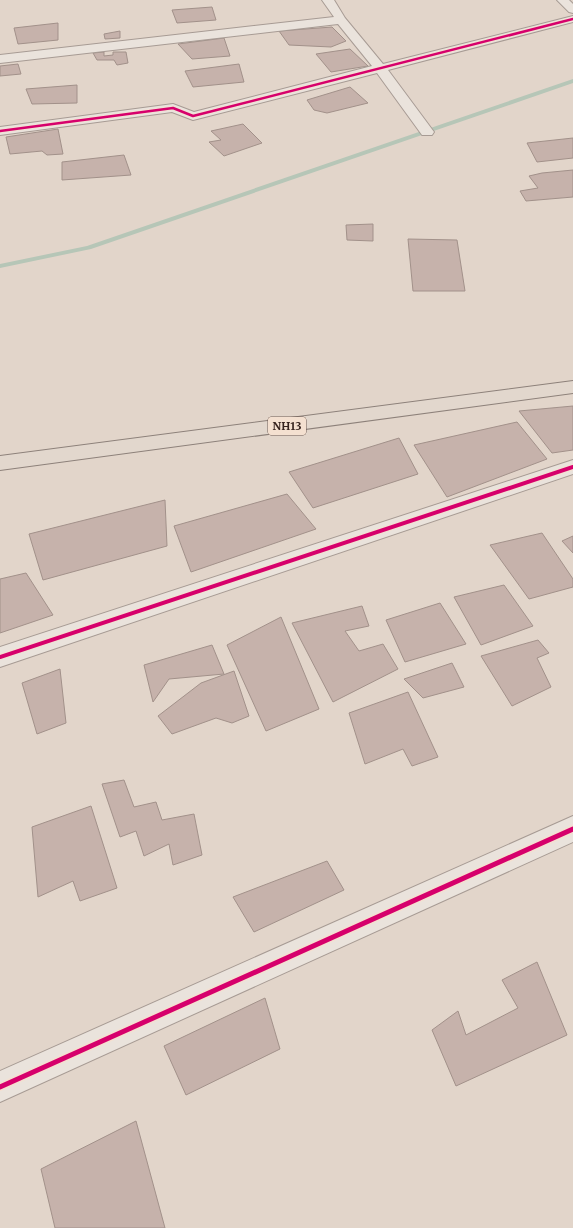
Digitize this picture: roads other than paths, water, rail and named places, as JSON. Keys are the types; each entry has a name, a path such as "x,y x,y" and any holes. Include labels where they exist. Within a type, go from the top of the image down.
{"main road":[{"name":"NH13","path":"0,463 334,420 573,387"}],"street":[{"path":"328,0 341,20 380,68 427,132"},
{"path":"563,0 573,10"},
{"path":"0,131 173,108 193,116 573,18"},
{"path":"0,59 341,20"},
{"path":"553,24 566,32"},
{"path":"0,657 573,467"},
{"path":"0,1087 573,829"}],"waterway":[{"path":"0,266 89,248 573,81"}]}
